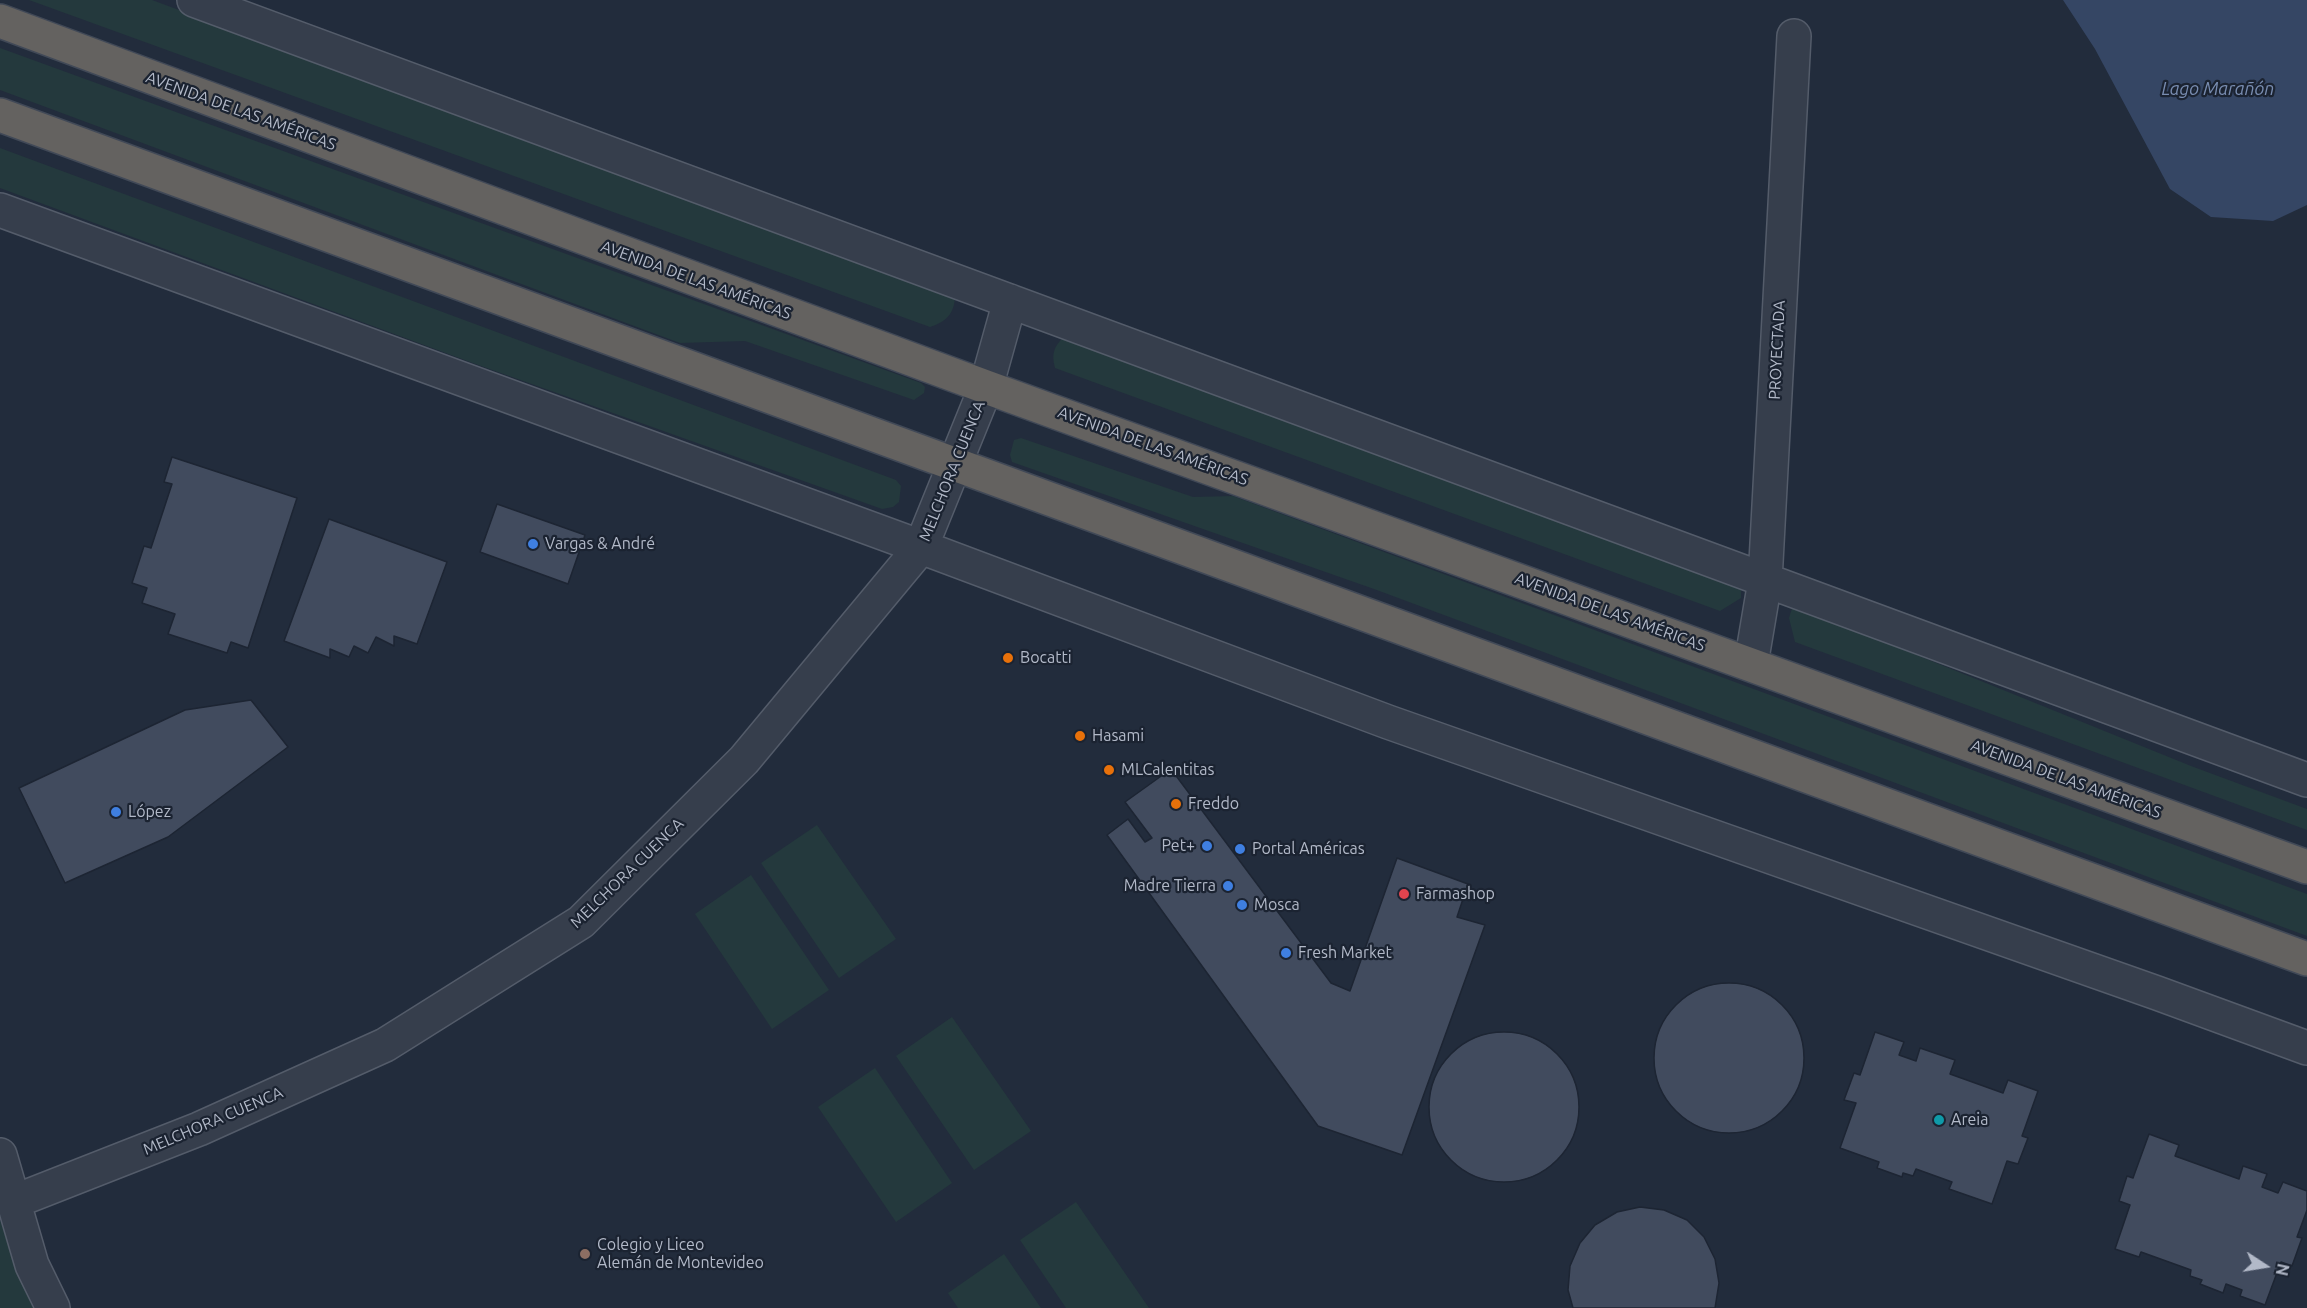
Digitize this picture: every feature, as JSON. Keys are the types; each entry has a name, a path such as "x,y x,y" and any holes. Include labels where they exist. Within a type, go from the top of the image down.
{"highway":[{"name":"AVENIDA DE LAS AMÉRICAS","path":"0,21 986,387 2307,867"},
{"path":"0,115 954,466 2307,958"}],"street":[{"path":"194,0 2307,780"},
{"name":"PROYECTADA","path":"1752,664 1765,581 1794,36"},
{"path":"0,210 921,547 1388,722 2307,1048"},
{"name":"MELCHORA CUENCA","path":"13,1202 199,1129 385,1045 581,922 744,760 921,547 986,387 1010,301"},
{"path":"0,1155 32,1265 53,1308"}],"green space":[{"path":"29,0 152,0 955,297 953,308 945,320 930,327"},
{"path":"0,48 921,383 925,387 924,393 914,400 745,341 680,343 0,90"},
{"path":"0,148 896,480 901,486 899,502 893,507 882,509 470,362 0,188"},
{"path":"1064,337 1741,587 1741,598 1720,611 1055,368 1054,351"},
{"path":"1021,438 1193,497 1233,496 2307,894 2307,936 1374,589 1012,462 1010,455 1014,440"},
{"path":"1793,605 2191,766 2307,809 2307,830 1795,642 1789,618"},
{"path":"817,825 896,939 839,978 761,863"},
{"path":"751,875 829,990 772,1029 695,914"},
{"path":"952,1017 1031,1131 974,1170 896,1056"},
{"path":"875,1068 952,1183 896,1222 818,1107"},
{"path":"1076,1202 1149,1308 1066,1308 1020,1240"},
{"path":"0,1220 18,1275 33,1308 0,1308"},
{"path":"1004,1254 1041,1308 958,1308 948,1293"}],"water":[{"name":"Lago Marañón","path":"2063,0 2307,0 2307,205 2273,221 2211,217 2170,189 2095,49"}],"building":[{"path":"172,457 297,498 248,648 231,642 227,653 168,634 175,614 142,603 147,588 132,583 144,546 151,548 172,484 164,482"},
{"name":"Vargas & André","path":"497,504 585,535 568,584 480,552"},
{"path":"329,519 447,562 417,644 394,636 394,646 376,637 368,653 354,646 349,657 330,649 330,658 284,641"},
{"name":"López","path":"251,700 288,747 168,837 65,883 19,788 185,710"},
{"path":"1171,769 1331,983 1350,991 1397,858 1468,884 1457,917 1485,925 1402,1155 1318,1126 1107,835 1128,819 1145,842 1152,838 1125,802"},
{"path":"1729,983 1744,984 1758,989 1771,995 1782,1005 1792,1016 1798,1029 1803,1043 1803,1073 1798,1087 1792,1100 1782,1111 1771,1121 1758,1127 1744,1132 1729,1133 1714,1132 1700,1127 1687,1121 1676,1111 1666,1100 1660,1087 1655,1073 1654,1058 1655,1043 1660,1029 1666,1016 1676,1005 1687,995 1700,989 1714,984"},
{"path":"1504,1032 1533,1037 1546,1044 1557,1054 1567,1065 1574,1078 1579,1107 1574,1136 1567,1149 1557,1160 1546,1170 1533,1177 1504,1182 1475,1177 1462,1170 1451,1160 1441,1149 1434,1136 1429,1107 1434,1078 1441,1065 1451,1054 1462,1044 1475,1037"},
{"name":"Areia","path":"1875,1032 1904,1042 1899,1055 1916,1061 1920,1048 1955,1060 1950,1074 2003,1093 2008,1080 2038,1091 2022,1136 2028,1138 2018,1164 2007,1161 1992,1204 1949,1189 1952,1182 1916,1169 1913,1176 1903,1173 1902,1177 1877,1168 1879,1162 1840,1148 1856,1103 1844,1100 1854,1073 1860,1075"},
{"path":"2149,1134 2179,1145 2175,1156 2239,1179 2243,1166 2267,1174 2262,1187 2278,1193 2283,1182 2307,1191 2307,1210 2297,1237 2302,1238 2292,1266 2281,1262 2265,1305 2240,1296 2242,1290 2226,1284 2223,1293 2200,1284 2202,1280 2190,1276 2191,1270 2141,1252 2139,1257 2115,1249 2130,1205 2119,1201 2127,1176 2133,1178"},
{"path":"1640,1207 1664,1210 1687,1220 1704,1237 1715,1259 1719,1283 1715,1308 1573,1308 1568,1290 1570,1266 1580,1243 1595,1225 1617,1212"}],"place":[{"name":"Vargas & André","path":"533,544"},
{"name":"Bocatti","path":"1008,658"},
{"name":"Hasami","path":"1080,736"},
{"name":"MLCalentitas","path":"1109,770"},
{"name":"Freddo","path":"1176,804"},
{"name":"López","path":"116,812"},
{"name":"Pet+","path":"1207,846"},
{"name":"Portal Américas","path":"1240,849"},
{"name":"Madre Tierra","path":"1228,886"},
{"name":"Farmashop","path":"1404,894"},
{"name":"Mosca","path":"1242,905"},
{"name":"Fresh Market","path":"1286,953"},
{"name":"Areia","path":"1939,1120"},
{"name":"Colegio y Liceo Alemán de Montevideo","path":"585,1254"}]}
